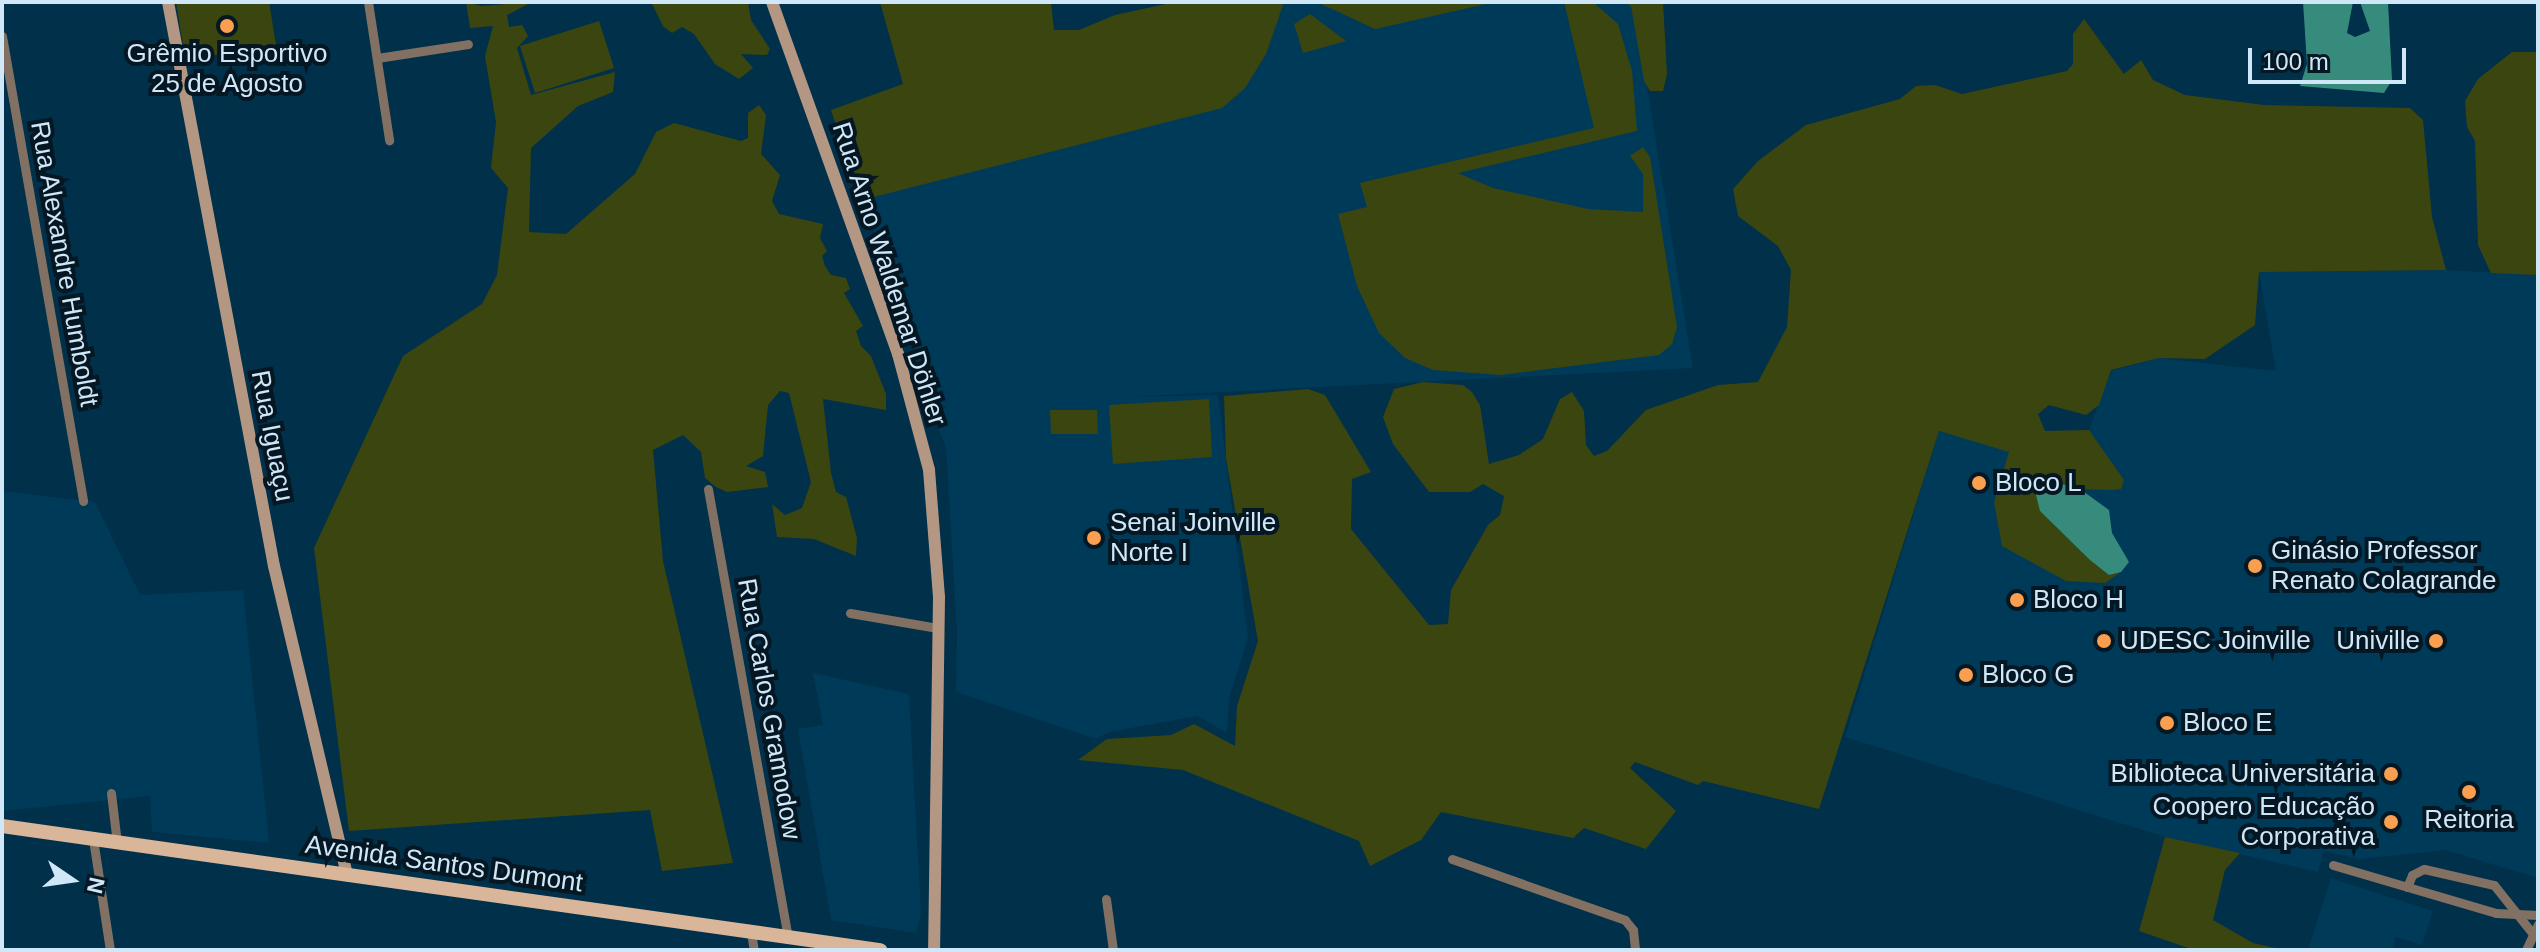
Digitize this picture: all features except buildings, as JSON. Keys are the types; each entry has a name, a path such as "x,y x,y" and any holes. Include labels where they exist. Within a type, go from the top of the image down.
{"main road":[{"name":"Rua Iguaçu","path":"168,2 272,552 347,875"},
{"name":"Rua Arno Waldemar Döhler","path":"772,2 910,393 933,497 938,628 934,950"},
{"name":"Avenida Santos Dumont","path":"2,826 880,950"}],"street":[{"path":"368,2 389,140"},
{"name":"Rua Alexandre Humboldt","path":"2,36 83,501"},
{"path":"377,58 468,44"},
{"name":"Rua Carlos Gramodow","path":"708,489 788,937"},
{"path":"850,613 938,628"},
{"path":"111,793 117,843"},
{"path":"93,839 110,950"},
{"path":"1452,859 1625,920 1633,930 1635,950"},
{"path":"2333,865 2519,916 2538,915"},
{"path":"2407,887 2412,875 2424,869 2483,881 2502,890 2533,934"},
{"path":"1106,899 1113,950"},
{"path":"2526,950 2538,924"},
{"path":"751,932 754,950"}],"shaded area":[{"name":"Grêmio Esportivo 25 de Agosto","path":"176,2 269,2 277,51 185,57"},
{"path":"466,2 481,6 532,2 507,15 509,27 522,25 528,36 517,48 531,95 615,72 613,92 578,106 531,148 529,232 566,234 635,174 656,132 674,123 741,141 748,138 748,113 759,105 766,115 761,154 780,175 772,201 779,214 823,224 820,238 827,251 822,256 825,266 831,275 846,278 850,289 844,293 863,326 856,331 861,346 871,356 886,394 886,410 823,399 831,473 836,492 846,497 857,538 856,556 814,539 777,537 772,504 785,515 802,508 811,482 789,393 780,391 768,405 763,456 746,466 765,472 768,487 727,492 716,487 705,478 701,452 683,435 653,450 663,561 733,863 662,871 650,810 349,831 314,548 403,356 482,304 497,275 508,188 491,168 496,122 485,56 493,26 470,28"},
{"path":"651,2 748,2 751,20 770,49 767,55 741,54 753,68 739,79 715,64 694,34 682,27 672,33 663,26"},
{"path":"880,2 1051,2 1054,30 1079,30 1115,15 1175,2 1284,2 1266,54 1245,88 1222,108 862,200 831,110 903,84"},
{"path":"1181,2 1633,2 1693,368 1125,397 1218,395 1248,638 1229,698 1227,733 1197,716 1109,732 1096,739 956,692 957,630 946,447 937,426 945,406 936,406 833,117"},
{"path":"1317,2 1495,2 1375,29"},
{"path":"1564,2 1593,2 1618,24 1632,71 1637,131 1458,173 1493,188 1588,209 1643,212 1643,174 1630,156 1643,147 1650,157 1677,327 1672,344 1659,355 1501,375 1433,370 1405,358 1379,333 1357,286 1338,214 1367,207 1360,183 1594,128"},
{"path":"1623,2 1663,2 1667,74 1663,91 1650,91 1644,81 1631,6"},
{"path":"2303,2 2353,2 2347,33 2355,37 2370,31 2360,2 2388,2 2392,80 2384,93 2300,86 2307,64"},
{"path":"1310,14 1346,41 1303,53 1294,24"},
{"path":"2084,19 2124,74 2141,60 2153,80 2185,95 2264,105 2410,108 2423,120 2432,217 2446,270 2259,272 2255,325 2205,359 2159,358 2111,370 2099,405 2086,415 2049,405 2038,414 2045,431 2089,430 2124,480 2121,489 2112,490 2080,489 2041,478 2040,511 2109,575 2121,572 2105,583 2066,581 2002,546 1994,502 2009,452 1939,431 1819,809 1703,781 1698,785 1635,762 1630,768 1676,811 1646,849 1584,828 1573,838 1441,812 1421,840 1370,866 1359,841 1183,770 1078,760 1107,739 1171,735 1194,724 1235,746 1237,706 1258,641 1226,458 1224,396 1308,389 1325,395 1371,472 1352,479 1351,529 1429,625 1448,624 1451,590 1488,525 1500,515 1504,496 1483,484 1470,492 1429,492 1393,444 1383,417 1394,389 1423,382 1463,385 1472,392 1480,405 1489,464 1519,455 1543,439 1560,399 1572,392 1584,411 1586,445 1594,456 1607,451 1646,410 1718,385 1758,382 1787,327 1791,270 1778,246 1738,216 1733,189 1758,161 1806,125 1900,99 1916,86 1935,85 1962,94 2067,71 2073,64 2073,34"},
{"path":"599,21 614,68 535,93 520,46"},
{"path":"2512,52 2538,52 2538,275 2491,273 2478,245 2475,141 2467,127 2465,101 2478,79"},
{"path":"2446,270 2538,275 2538,878 2446,850 2359,859 2324,851 2318,872 2165,837 1845,737 1939,431 2074,470 2111,371 2159,358 2276,371 2259,272"},
{"path":"1209,399 1212,457 1113,464 1109,405"},
{"path":"1050,410 1097,410 1098,434 1051,434"},
{"path":"2041,478 2080,489 2109,510 2112,533 2129,562 2121,572 2109,575 2040,511 2032,479"},
{"path":"2,491 95,502 140,595 243,590 269,843 152,832 150,796 2,811"},
{"path":"813,673 909,694 921,913 916,933 831,920 798,729 823,725"},
{"path":"2165,837 2240,853 2225,870 2213,920 2253,943 2284,950 2194,950 2139,931"},
{"path":"2331,878 2433,911 2422,945 2396,937 2392,950 2308,950"}],"place":[{"name":"Grêmio Esportivo 25 de Agosto","path":"227,26"},
{"name":"Bloco L","path":"1979,483"},
{"name":"Senai Joinville Norte I","path":"1094,538"},
{"name":"Ginásio Professor Renato Colagrande","path":"2255,566"},
{"name":"Bloco H","path":"2017,600"},
{"name":"UDESC Joinville","path":"2104,641"},
{"name":"Univille","path":"2436,641"},
{"name":"Bloco G","path":"1966,675"},
{"name":"Bloco E","path":"2167,723"},
{"name":"Biblioteca Universitária","path":"2391,774"},
{"name":"Reitoria","path":"2469,792"},
{"name":"Coopero Educação Corporativa","path":"2391,822"}]}
